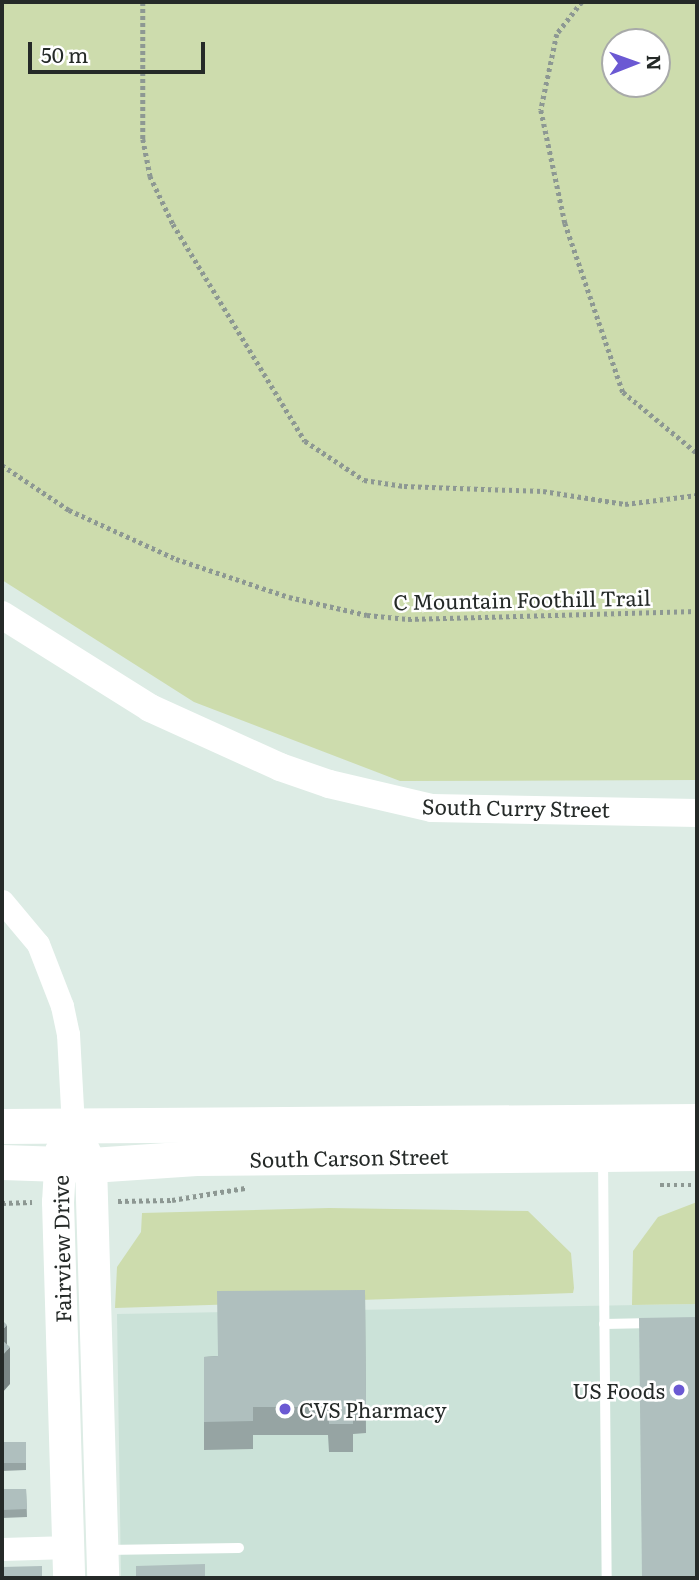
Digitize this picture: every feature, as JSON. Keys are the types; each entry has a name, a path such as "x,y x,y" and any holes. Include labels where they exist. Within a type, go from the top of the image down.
{"main road":[{"name":"South Carson Street","path":"2,1162 76,1165 603,1139 697,1121"},
{"name":"South Carson Street","path":"2,1126 603,1139 697,1153"},
{"name":"Fairview Drive","path":"73,1127 103,1564"},
{"name":"Fairview Drive","path":"69,1578 76,1165"}],"street":[{"name":"South Curry Street","path":"2,615 150,708 279,767 329,784 432,808 697,813"},
{"path":"2,901 38,944 62,1006 68,1034 73,1127"},
{"path":"2,1549 69,1547"}],"lane":[{"path":"603,1139 607,1578"},
{"path":"604,1324 670,1323"},
{"path":"103,1564 239,1548"}],"path":[{"path":"143,2 143,139 150,176 173,224 305,441 364,480 404,486 543,491 625,504 697,495"},
{"path":"582,2 557,34 541,110 565,223 623,392 697,453"},
{"name":"C Mountain Foothill Trail","path":"2,465 69,510 176,559 289,597 367,615 408,619 697,611"},
{"path":"656,1185 697,1185"},
{"path":"127,1201 255,1187"},
{"path":"2,1203 13,1203"}],"shaded area":[{"path":"697,1304 697,1578 121,1578 117,1314"}],"green space":[{"path":"2,2 697,2 697,780 400,781 194,702 2,580"},
{"path":"697,1202 697,1304 632,1305 633,1251 658,1217"},
{"path":"329,1208 528,1211 571,1253 573,1293 115,1308 117,1267 141,1232 142,1213"}],"building":[{"name":"CVS Pharmacy","path":"365,1290 366,1405 353,1406 353,1424 329,1424 328,1407 253,1407 253,1421 204,1422 204,1357 218,1356 217,1291"},
{"path":"697,1317 697,1578 642,1578 639,1318"},
{"path":"2,1340 10,1347 2,1356"},
{"path":"2,1442 26,1442 26,1463 2,1463"},
{"path":"2,1489 26,1489 27,1509 2,1510"},
{"path":"205,1564 205,1578 136,1578 136,1566"},
{"path":"42,1566 42,1578 2,1578 2,1567"}],"place":[{"name":"US Foods","path":"679,1390"},
{"name":"CVS Pharmacy","path":"285,1409"}]}
